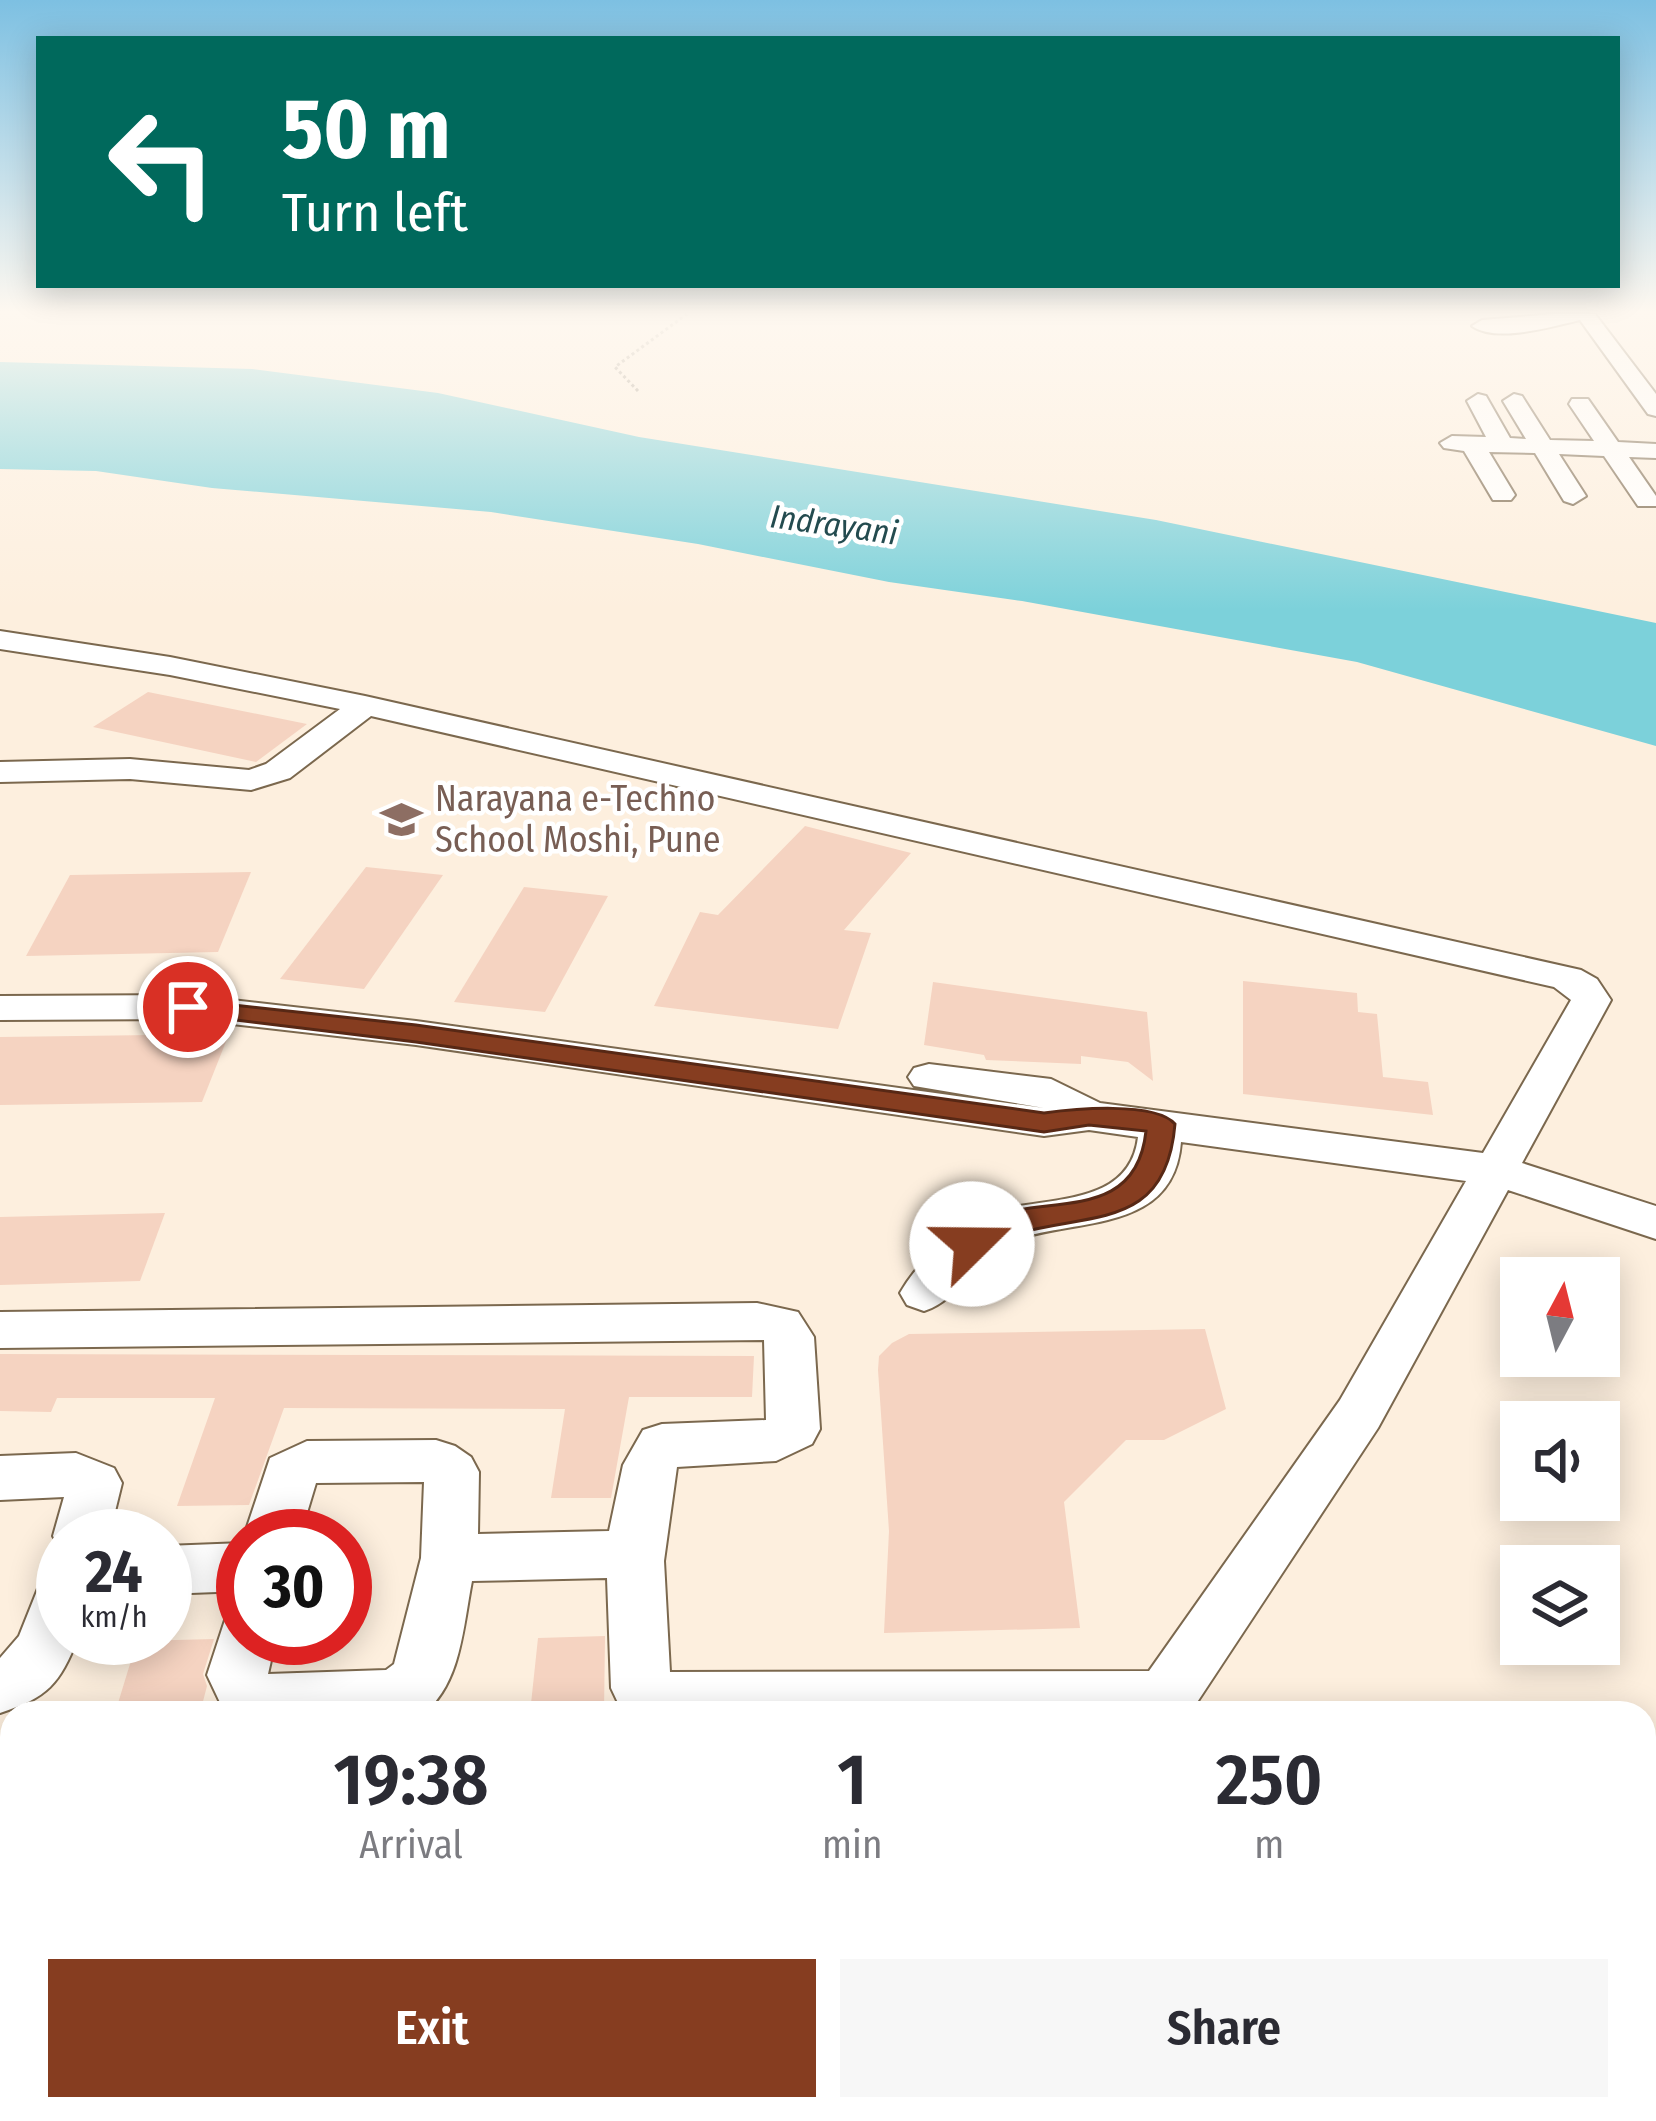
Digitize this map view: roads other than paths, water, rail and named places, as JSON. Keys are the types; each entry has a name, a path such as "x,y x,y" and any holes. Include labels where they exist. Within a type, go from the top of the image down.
{"street":[{"path":"1485,413 1502,445"},
{"path":"1521,413 1573,496"},
{"path":"1586,413 1647,501"},
{"path":"1502,495 1462,443 1656,451"},
{"path":"0,640 89,651 364,705 1567,978 1592,1000 1360,1414 1162,1701"},
{"path":"0,772 130,769 251,780 278,771 364,705"},
{"path":"0,991 202,988 286,1008 821,1077 1044,1123 1089,1116 1496,1170 1656,1223"},
{"path":"0,1008 286,1008"},
{"path":"924,1293 935,1286 946,1265 992,1229 1116,1203 1145,1182 1158,1156 1161,1124"},
{"path":"0,1330 757,1321 780,1325 789,1336 793,1429 776,1440 662,1445 648,1460 635,1553 640,1688 671,1701"},
{"path":"279,1509 289,1473 307,1462 436,1461 452,1472 449,1558 421,1679 398,1697 292,1701"},
{"path":"0,1478 76,1475 95,1483 88,1509"},
{"path":"449,1558 635,1553"},
{"path":"0,1686 17,1683 36,1665"},
{"path":"239,1665 237,1675 248,1696 263,1701"}],"water":[{"name":"Indrayani","path":"0,413 529,413 639,437 1156,520 1656,623 1656,746 1357,662 1022,601 889,582 698,544 491,512 212,488 96,471 0,469"}],"place":[{"name":"Narayana e-Techno School Moshi, Pune","path":"401,820"}]}
